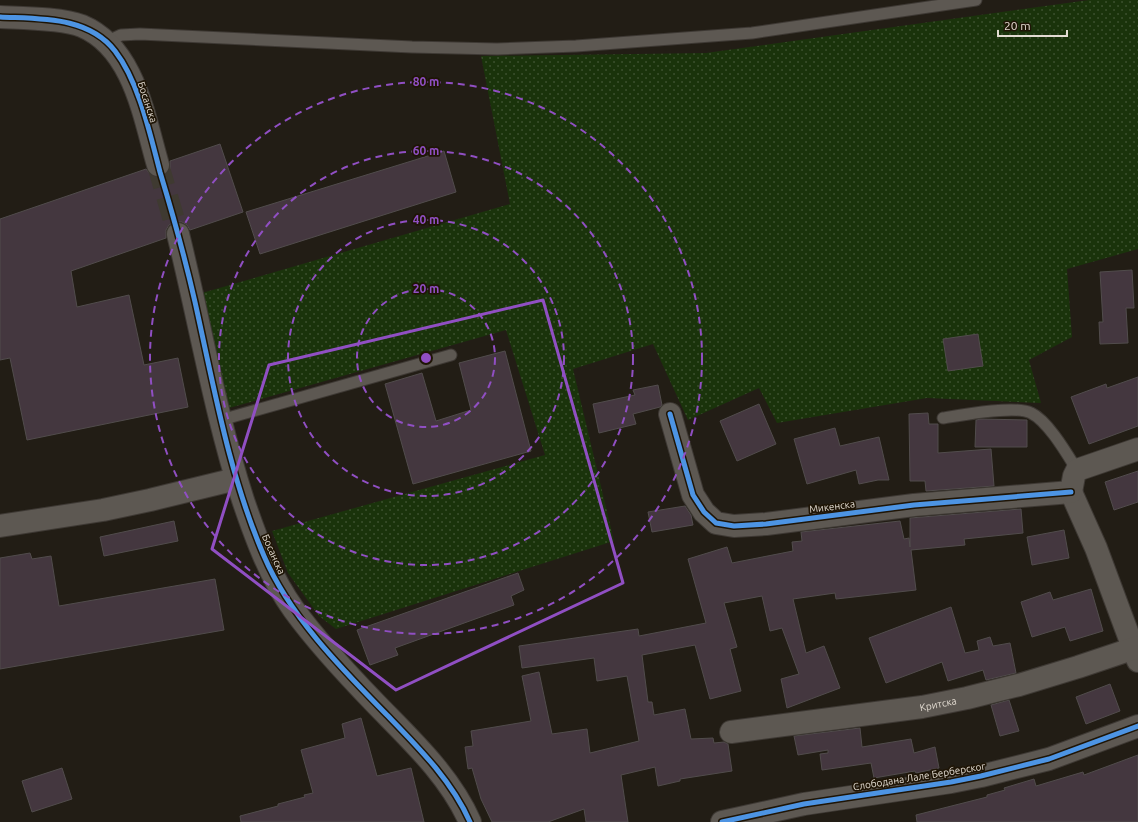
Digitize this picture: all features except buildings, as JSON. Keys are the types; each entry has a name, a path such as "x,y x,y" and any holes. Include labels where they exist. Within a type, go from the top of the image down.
{"street":[{"name":"Босанска","path":"0,17 43,20 80,26 94,32 106,42 121,60 137,92 158,165"},
{"name":"Босанска","path":"178,234 220,420 236,479 264,556 277,584 293,609 333,656 443,776 461,804 470,822"},
{"name":"Микенска","path":"670,414 693,495 704,512 716,523 734,526 766,524 914,505 1071,492"},
{"path":"1136,652 1096,548 1071,492 1074,476 1077,470 1138,449"},
{"path":"0,526 103,510 236,479"},
{"name":"Критска","path":"731,732 922,707 1019,685 1078,667 1136,652"},
{"name":"Слободана Лале Берберског","path":"722,822 804,804 951,782 981,776 1049,760 1138,726"}],"lane":[{"path":"106,42 121,35 140,34 412,47 497,49 576,46 752,33 976,0"},
{"path":"220,420 451,355"},
{"path":"943,418 1000,410 1031,412 1040,419 1052,433 1077,470"}],"highlighted area":[{"path":"543,300 623,583 396,690 212,549 269,365"}],"green space":[{"path":"1089,0 1138,0 1138,249 1067,269 1072,337 1029,360 1041,403 927,398 777,423 759,388 688,420 653,344 573,369 614,541 336,629 319,616 288,573 272,531 545,455 506,330 229,408 202,293 510,204 481,56 706,53"}],"tunnel":[{"path":"158,165 178,234"}],"cycle path":[{"path":"0,17 47,19 77,25 91,31 104,40 115,51 123,64 131,78 148,125 187,269 232,462 241,494 264,556 288,600 318,641 434,766 454,793 470,822"},
{"path":"670,414 693,495 704,512 716,523 734,526 766,524 914,505 1071,492"},
{"path":"722,822 804,804 951,782 981,776 1049,759 1138,726"}]}
